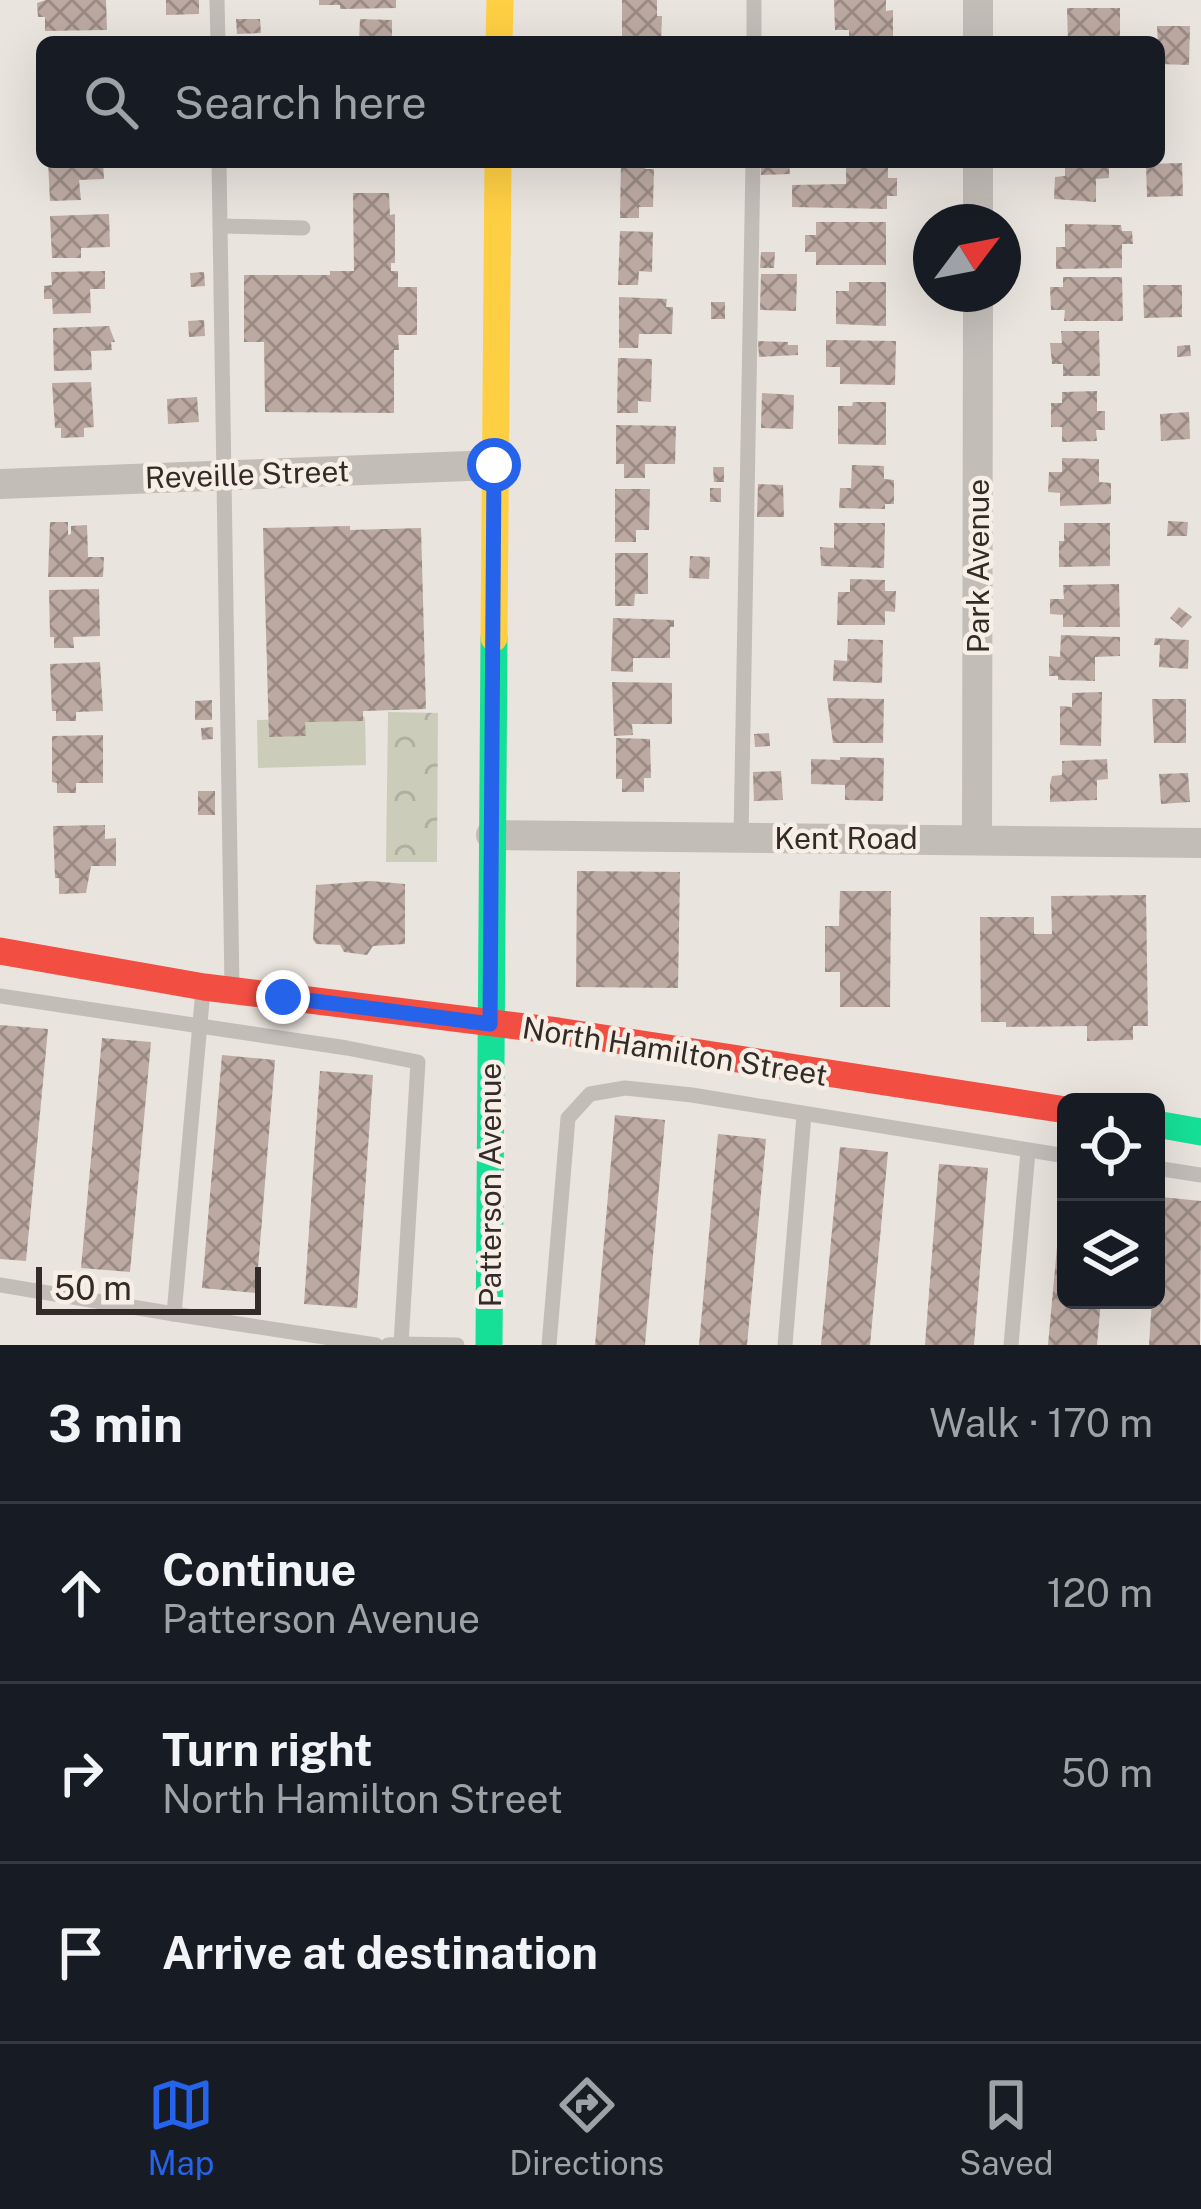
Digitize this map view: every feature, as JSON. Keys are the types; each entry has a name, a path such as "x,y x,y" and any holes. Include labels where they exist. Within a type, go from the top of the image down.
{"main road":[{"path":"500,0 500,36"},
{"name":"Patterson Avenue","path":"489,1345 498,168"},
{"name":"North Hamilton Street","path":"0,951 218,988 1057,1109"},
{"path":"1165,1126 1201,1132"},
{"path":"456,1345 489,1283"}],"street":[{"path":"978,0 978,36"},
{"path":"978,168 978,204"},
{"name":"Park Avenue","path":"977,838 978,312"},
{"name":"Reveille Street","path":"0,484 494,465"},
{"name":"Kent Road","path":"491,835 1201,844"}],"lane":[{"path":"217,0 218,36"},
{"path":"754,0 754,36"},
{"path":"174,1314 199,1027 218,988 224,476 219,168"},
{"path":"741,837 752,168"},
{"path":"220,226 303,228"},
{"path":"0,996 418,1062 401,1344"},
{"path":"549,1345 568,1118 590,1094 625,1088 692,1095 1057,1155"},
{"path":"785,1345 804,1115"},
{"path":"1011,1345 1028,1150"},
{"path":"1165,1169 1201,1175"},
{"path":"0,1285 376,1345"},
{"path":"388,1345 456,1345"}],"green space":[{"path":"388,712 438,713 437,862 386,862"},
{"path":"365,717 366,765 258,768 257,720"}],"building":[{"path":"106,0 107,30 45,31 45,17 38,17 37,3"},
{"path":"166,0 199,0 199,14 166,15"},
{"path":"319,0 396,0 396,8 340,9 340,5 319,5"},
{"path":"622,0 657,0 661,36 622,36"},
{"path":"834,0 886,0 886,11 893,10 893,36 849,36 849,30 835,30"},
{"path":"1067,8 1120,8 1120,36 1068,36"},
{"path":"236,19 260,19 261,33 237,34"},
{"path":"360,19 392,20 392,36 359,36"},
{"path":"1157,26 1190,26 1189,65 1165,64 1165,36 1158,36"},
{"path":"1165,163 1182,163 1183,196 1147,197 1146,168 1165,168"},
{"path":"48,168 103,168 104,179 79,180 81,200 50,201"},
{"path":"621,168 654,169 653,207 639,207 639,218 620,218"},
{"path":"761,168 790,168 790,174 761,175"},
{"path":"846,168 888,168 888,178 897,178 897,196 887,196 887,209 792,207 792,185 846,184"},
{"path":"1065,168 1109,168 1109,178 1096,179 1096,202 1054,199 1055,177 1065,176"},
{"path":"353,193 389,193 390,215 395,214 391,271 398,271 398,287 417,287 417,335 398,335 399,350 394,350 394,413 265,412 264,342 244,342 244,275 354,271"},
{"path":"109,214 110,247 81,248 81,258 52,258 50,216"},
{"path":"816,222 886,222 886,265 816,265 816,252 805,252 805,235 816,235"},
{"path":"1065,224 1121,225 1122,231 1132,231 1133,244 1122,244 1122,268 1056,269 1056,247 1065,247"},
{"path":"620,231 653,232 652,272 639,271 638,285 618,285"},
{"path":"761,252 775,252 774,268 760,268"},
{"path":"105,271 105,289 90,289 91,313 53,314 52,299 44,299 44,286 52,285 51,272"},
{"path":"204,272 205,286 191,287 190,273"},
{"path":"761,274 797,274 796,311 760,310"},
{"path":"1063,277 1122,277 1123,321 1064,321 1065,310 1051,310 1050,287 1063,287"},
{"path":"849,282 886,282 886,326 836,324 836,291 849,291"},
{"path":"1143,285 1182,285 1182,317 1144,318"},
{"path":"619,297 667,299 666,307 673,307 672,334 639,334 638,348 619,348"},
{"path":"711,302 725,302 725,319 711,319"},
{"path":"204,320 205,336 189,337 188,321"},
{"path":"109,326 115,342 111,342 112,350 91,351 92,370 54,371 53,328"},
{"path":"1061,331 1099,331 1100,376 1063,376 1063,364 1052,364 1050,343 1062,343"},
{"path":"826,340 896,341 895,385 840,384 840,367 826,367"},
{"path":"758,341 798,345 798,355 759,357"},
{"path":"1190,345 1191,356 1177,357 1177,346"},
{"path":"618,358 652,359 651,402 638,401 638,413 617,413"},
{"path":"91,382 94,427 84,428 84,437 61,438 61,428 55,428 52,383"},
{"path":"1097,391 1097,411 1105,411 1105,430 1096,430 1097,441 1062,442 1062,427 1051,427 1051,403 1062,403 1062,392"},
{"path":"762,393 794,395 793,429 761,428"},
{"path":"197,397 199,422 168,424 167,399"},
{"path":"853,402 886,402 886,445 838,444 838,406 852,406"},
{"path":"1189,412 1190,439 1161,441 1160,414"},
{"path":"616,425 676,426 675,464 645,464 645,478 624,478 624,464 616,464"},
{"path":"1062,458 1099,459 1099,482 1111,483 1111,504 1060,506 1060,493 1048,492 1049,472 1062,472"},
{"path":"852,465 884,466 884,479 894,480 894,504 885,504 885,509 839,508 840,488 851,488"},
{"path":"713,467 724,467 724,482 714,482"},
{"path":"758,484 783,485 784,517 757,517"},
{"path":"710,488 721,488 721,502 710,502"},
{"path":"615,489 650,489 649,530 636,530 636,542 615,542"},
{"path":"1168,521 1188,522 1187,536 1167,536"},
{"path":"50,522 68,522 68,535 71,526 87,525 88,557 104,557 103,577 48,577"},
{"path":"834,523 885,523 884,568 821,566 820,547 834,548"},
{"path":"1064,523 1110,523 1110,566 1059,567"},
{"path":"350,526 350,530 421,528 426,709 363,711 363,721 305,722 306,736 269,737 263,528"},
{"path":"615,553 648,553 648,594 635,594 634,606 615,606"},
{"path":"690,556 710,557 709,579 689,578"},
{"path":"850,579 885,580 885,591 896,591 895,612 885,611 885,625 837,625 838,592 850,592"},
{"path":"1119,584 1120,627 1063,627 1063,615 1050,614 1050,599 1064,599 1063,585"},
{"path":"99,589 100,636 73,637 74,648 54,648 49,590"},
{"path":"1179,607 1192,617 1182,628 1170,618"},
{"path":"613,618 674,620 670,658 633,658 633,672 611,671"},
{"path":"1061,635 1120,637 1120,656 1095,657 1095,681 1058,680 1058,676 1049,676 1049,656 1060,657"},
{"path":"1155,638 1189,640 1188,669 1159,667 1160,645 1154,645"},
{"path":"848,639 883,640 882,683 833,681 834,660 847,661"},
{"path":"100,662 103,711 76,712 76,721 56,721 50,664"},
{"path":"612,682 672,683 672,724 632,724 633,735 614,736"},
{"path":"1102,692 1101,746 1060,745 1060,706 1072,707 1072,693"},
{"path":"827,698 884,699 883,743 833,743"},
{"path":"1152,699 1186,699 1186,743 1154,743"},
{"path":"212,700 212,720 195,720 195,701"},
{"path":"213,727 213,739 202,740 201,728"},
{"path":"769,733 770,746 755,747 754,734"},
{"path":"103,735 103,783 76,783 76,793 57,793 57,783 52,782 52,736"},
{"path":"616,738 650,739 651,778 644,778 644,792 622,792 622,779 616,779"},
{"path":"884,758 883,801 845,800 845,785 811,784 811,759"},
{"path":"1107,759 1108,779 1097,780 1097,800 1050,802 1052,776 1062,775 1062,761"},
{"path":"781,771 783,800 754,801 753,772"},
{"path":"1188,773 1190,802 1161,804 1159,774"},
{"path":"198,791 215,791 215,815 198,815"},
{"path":"105,825 105,839 116,838 116,866 91,866 86,893 59,894 53,826"},
{"path":"577,871 680,872 678,988 576,987"},
{"path":"405,884 405,944 373,946 367,955 344,952 340,945 316,944 316,885"},
{"path":"840,891 891,891 890,1007 840,1007 840,972 825,972 825,926 839,926"},
{"path":"1146,895 1148,1026 1133,1026 1133,1040 1087,1041 1087,1026 1006,1027 1006,1022 981,1022 980,917 1034,917 1034,934 1052,934 1051,896"},
{"path":"0,1025 48,1029 26,1261 0,1259"},
{"path":"102,1038 151,1042 130,1272 81,1268"},
{"path":"222,1055 275,1060 256,1293 202,1288"},
{"path":"320,1071 373,1075 357,1308 304,1304"},
{"path":"615,1115 665,1120 645,1345 595,1345"},
{"path":"718,1134 766,1139 747,1345 699,1345"},
{"path":"840,1147 888,1152 870,1345 821,1345"},
{"path":"939,1164 988,1168 974,1345 925,1345"},
{"path":"1165,1197 1201,1201 1200,1345 1149,1345 1151,1309 1165,1309"},
{"path":"1057,1247 1057,1309 1100,1309 1097,1345 1048,1345"}],"traffic: fast":[{"path":"489,1345 494,638"},
{"path":"1165,1126 1201,1132"}],"traffic: slow":[{"path":"499,36 500,0"},
{"path":"494,638 498,168"}],"traffic: jam":[{"path":"0,951 204,987 558,1031 1057,1109"}],"route":[{"path":"283,997 490,1024 494,465"}]}
